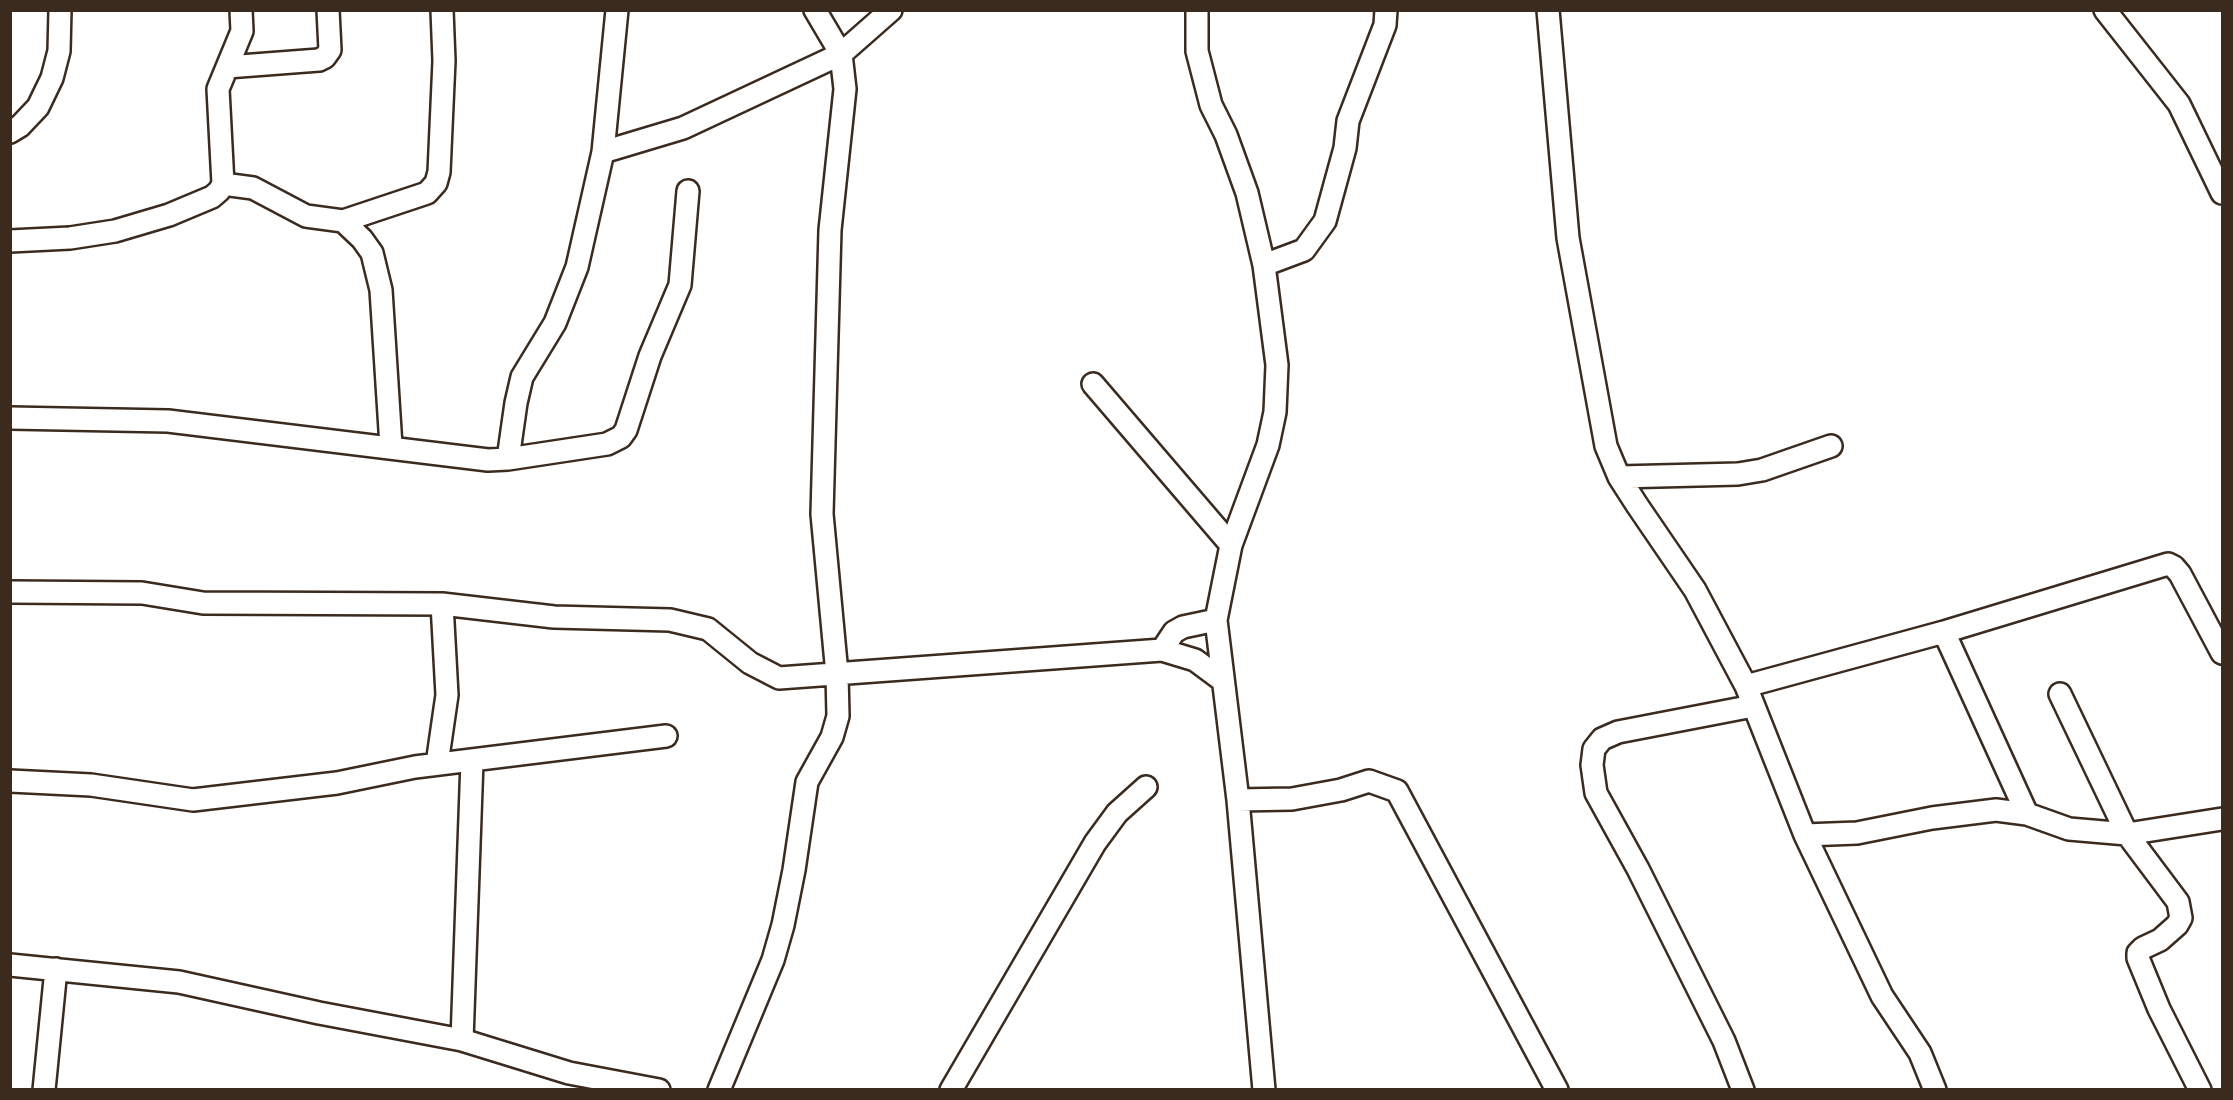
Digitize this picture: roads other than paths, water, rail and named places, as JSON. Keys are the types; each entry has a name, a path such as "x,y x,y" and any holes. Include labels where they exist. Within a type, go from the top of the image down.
{"street":[{"path":"10,132 20,126 38,107 51,78 59,51 60,10"},
{"path":"10,241 70,238 115,231 169,215 212,197 223,184 218,89 242,31 241,10"},
{"path":"227,67 319,60 325,57 330,50 328,10"},
{"path":"223,184 253,188 306,216 343,221 427,193 436,183 439,172 444,61 442,10"},
{"path":"508,459 522,376 555,323 577,267 603,152 617,10"},
{"path":"719,1089 772,960 783,925 794,870 807,782 832,737 838,716 837,674 822,514 830,230 845,89 841,54 814,10"},
{"path":"603,152 683,128 841,54 891,10"},
{"path":"1197,10 1197,51 1211,105 1226,135 1247,193 1263,265 1278,365 1275,412 1268,445 1231,545 1216,620 1238,800 1264,1089"},
{"path":"1263,265 1304,250 1324,221 1345,148 1348,121 1385,25 1386,10"},
{"path":"1548,10 1568,238 1595,400 1606,446 1619,477 1695,590 1746,686 1805,836 1882,996 1920,1053 1935,1089"},
{"path":"2105,10 2179,104 2223,193"},
{"path":"10,418 168,421 391,446 488,460 607,444 621,437 626,430 650,356 680,285 688,190"},
{"path":"343,221 362,238 372,253 381,290 391,446"},
{"path":"1094,384 1231,545"},
{"path":"1619,477 1738,474 1762,470 1831,446"},
{"path":"1746,686 1944,632 2168,564 2180,574 2223,653"},
{"path":"10,592 142,593 202,603 442,604 554,617 670,620 708,629 750,663 779,678 1162,651 1195,660 1222,680"},
{"path":"437,764 447,695 442,604"},
{"path":"1162,651 1174,632 1183,627 1216,620"},
{"path":"1944,632 2027,814"},
{"path":"2060,694 2127,834 2173,893 2181,912 2177,925 2160,940 2138,953 2138,958 2159,1009 2200,1089"},
{"path":"1743,1089 1724,1041 1638,869 1596,793 1592,765 1594,749 1602,740 1618,732 1754,706"},
{"path":"10,781 91,785 193,800 337,783 437,764 666,736"},
{"path":"462,1040 472,761"},
{"path":"1238,800 1292,800 1341,790 1369,781 1397,791 1557,1089"},
{"path":"951,1089 1095,843 1117,813 1146,787"},
{"path":"1805,836 1857,834 1932,818 1996,810 2027,814 2069,829 2127,834 2223,819"},
{"path":"10,965 179,982 319,1014 462,1040 569,1073 659,1089"},
{"path":"44,1089 56,969"}]}
